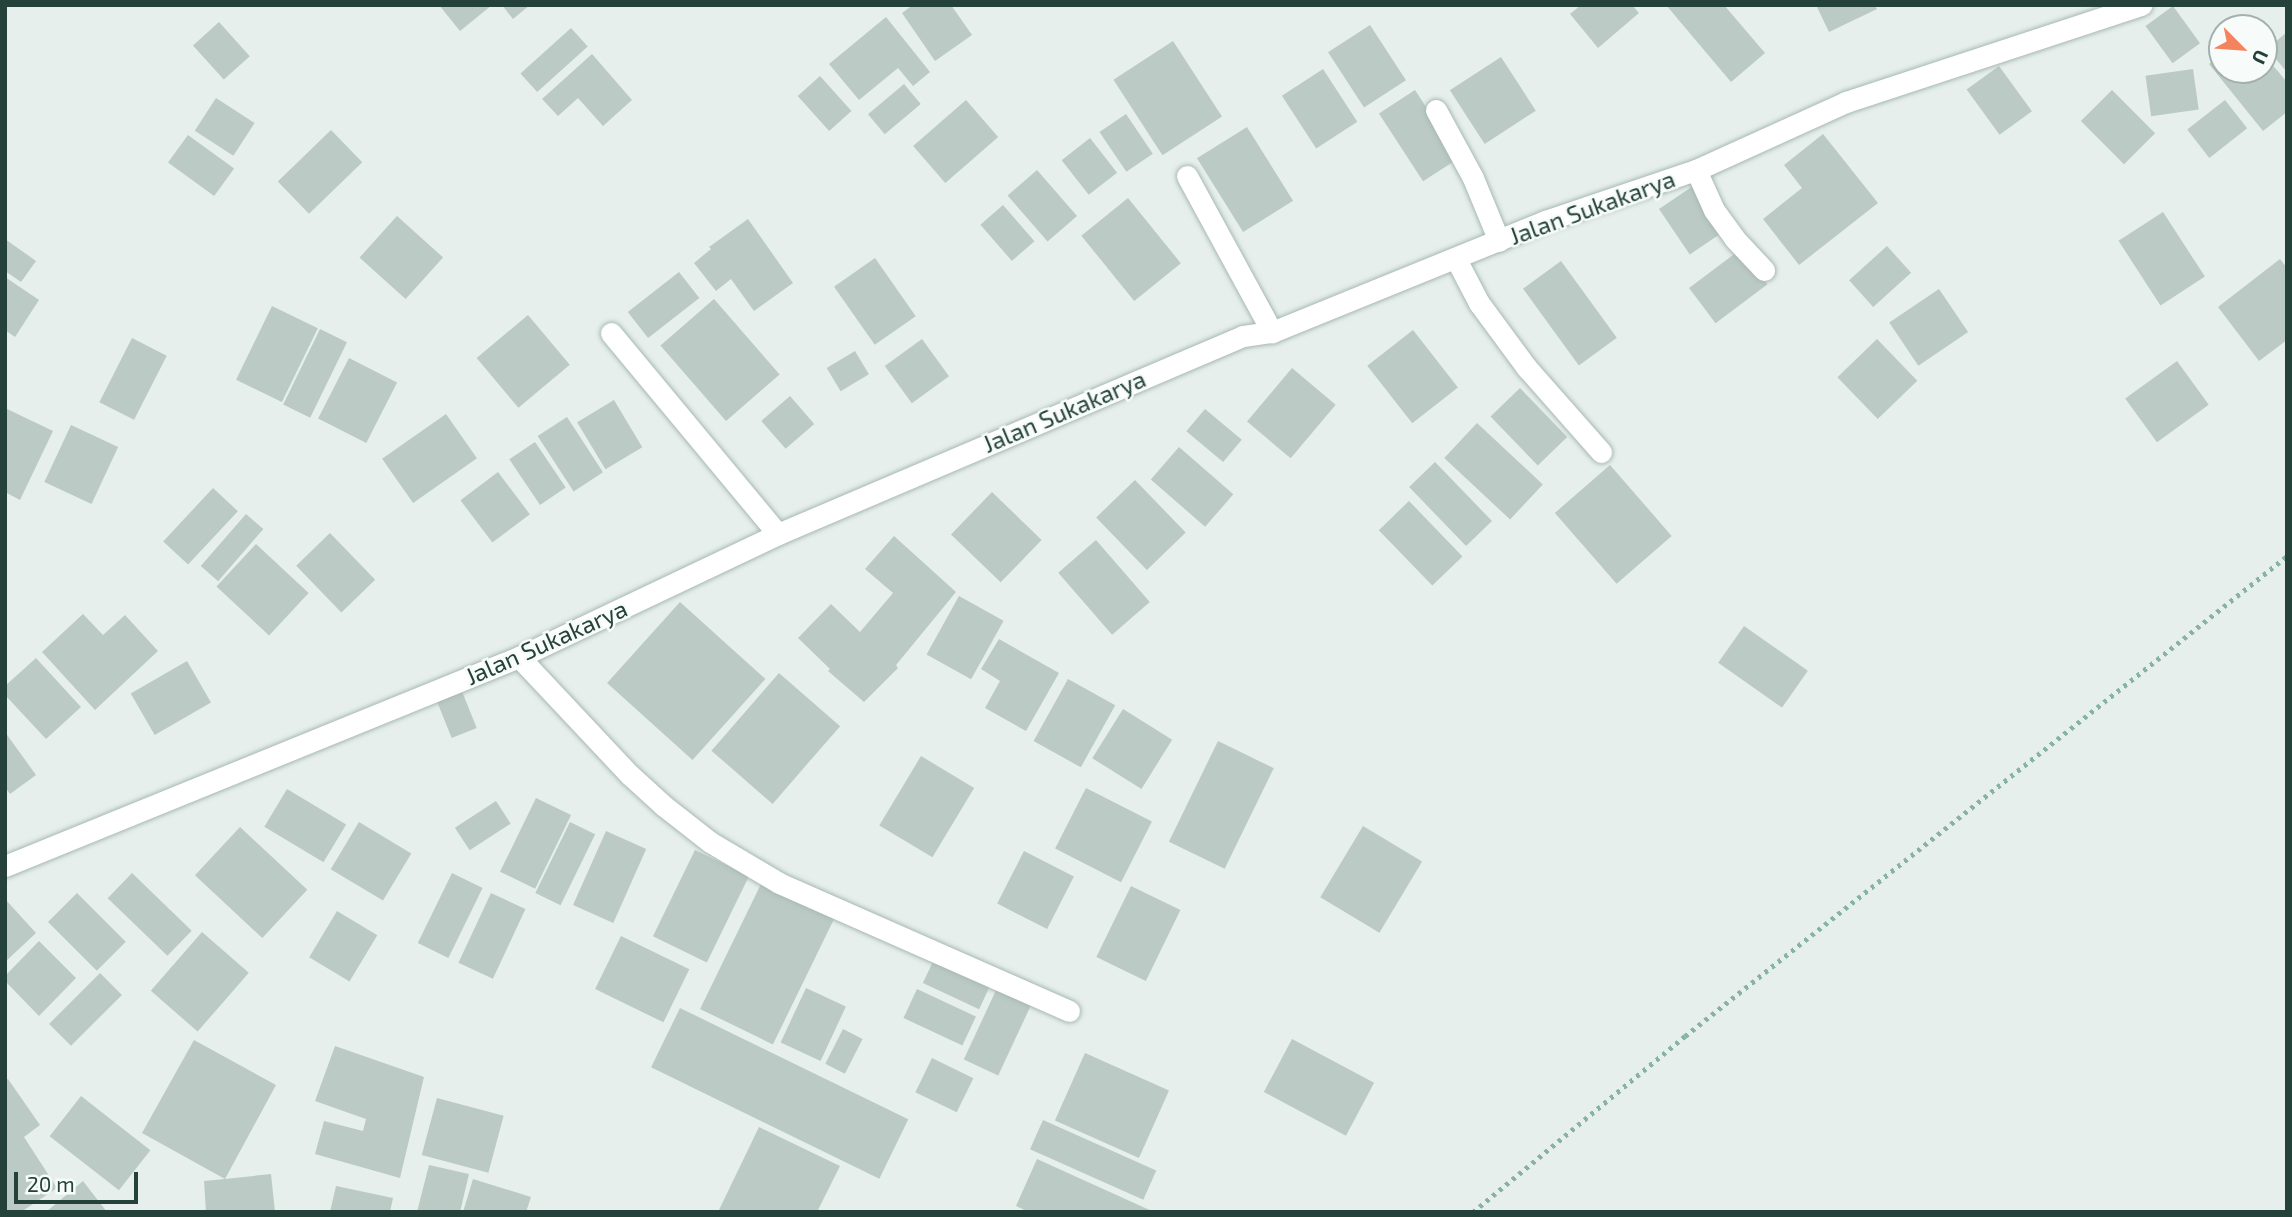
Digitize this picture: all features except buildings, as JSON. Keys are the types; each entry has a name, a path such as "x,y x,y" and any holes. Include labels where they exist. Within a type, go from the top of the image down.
{"street":[{"name":"Jalan Sukakarya","path":"5,866 519,657 778,534 1268,324 1455,259 1545,221 1696,170 1846,102 2141,5"},
{"path":"1436,110 1469,170 1499,241"},
{"path":"1696,170 1714,210 1734,238 1763,270"},
{"path":"1187,176 1268,324"},
{"path":"1455,259 1479,303 1527,368 1601,452"},
{"path":"611,333 778,534"},
{"path":"519,657 630,775 710,842 779,883 1069,1011"}],"path":[{"path":"1473,1212 1685,1036 2287,556"}]}
